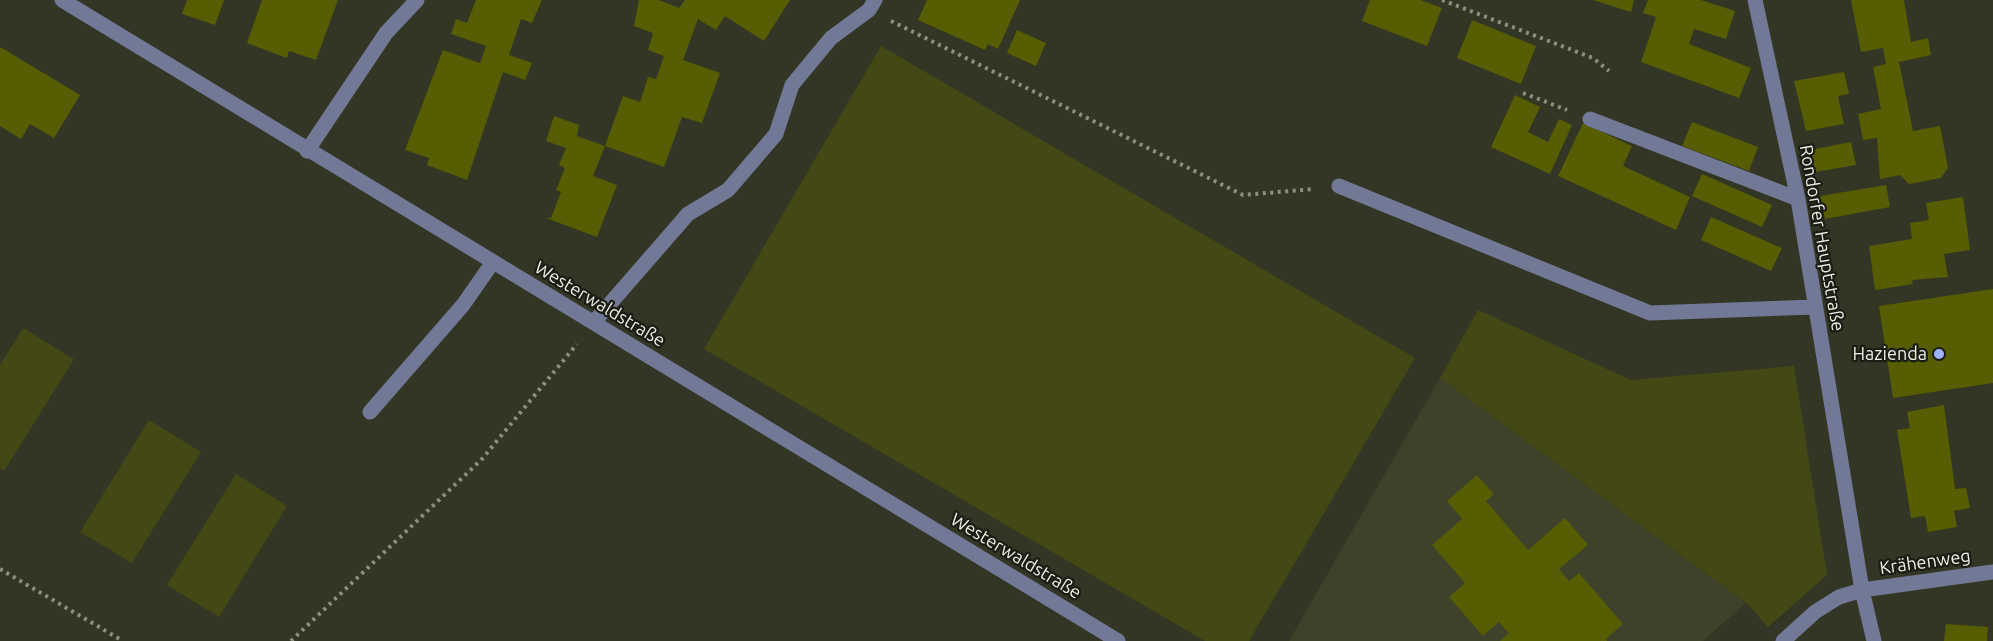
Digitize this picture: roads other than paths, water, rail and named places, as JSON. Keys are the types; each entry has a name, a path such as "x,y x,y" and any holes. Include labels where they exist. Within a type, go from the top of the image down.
{"street":[{"name":"Westerwaldstraße","path":"62,0 307,151 594,322 1118,641"},
{"path":"307,151 386,33 417,0"},
{"name":"Rondorfer Hauptstraße","path":"1755,0 1798,199 1862,591 1874,641"},
{"path":"594,322 688,214 728,190 776,134 792,85 831,38 872,5"},
{"path":"1590,119 1798,199"},
{"path":"1339,186 1650,314 1815,307"},
{"path":"370,412 463,305 493,262"},
{"name":"Krähenweg","path":"1862,591 1993,572"},
{"path":"1783,641 1823,607 1839,597 1862,591"}],"place":[{"name":"Hazienda","path":"1939,354"}]}
